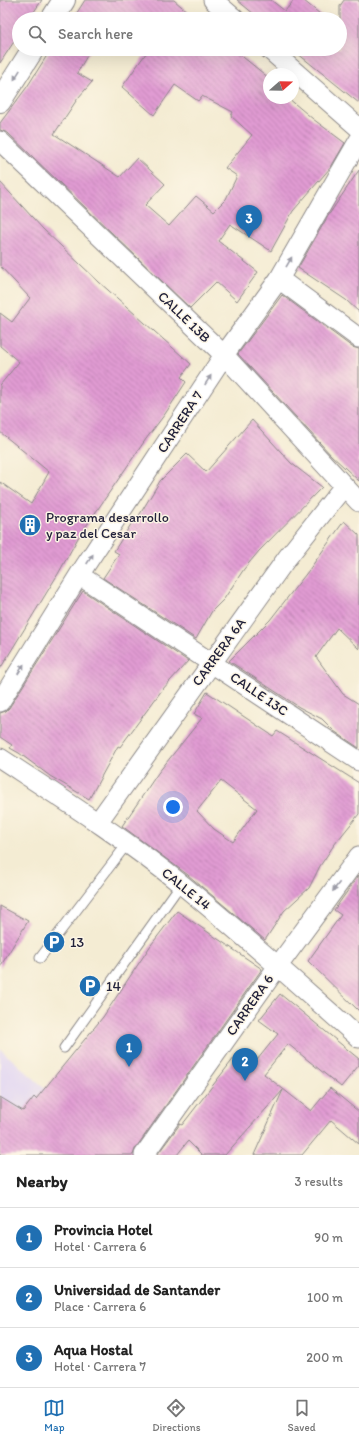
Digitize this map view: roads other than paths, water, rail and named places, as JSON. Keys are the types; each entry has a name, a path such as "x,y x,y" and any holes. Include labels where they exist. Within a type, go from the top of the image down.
{"street":[{"path":"56,12 64,0"},
{"path":"213,0 226,12"},
{"path":"0,102 29,56"},
{"path":"277,56 359,128"},
{"name":"CARRERA 7","path":"0,702 79,575 224,356 279,279 359,140"},
{"name":"CALLE 13B","path":"0,141 224,356 359,502"},
{"path":"279,279 359,338"},
{"name":"CARRERA 6A","path":"98,822 287,558 344,486"},
{"name":"CALLE 13C","path":"79,575 359,761"},
{"name":"CALLE 14","path":"0,758 98,822 181,884 278,966 359,1038"},
{"name":"CARRERA 6","path":"144,1155 278,966 359,856"}],"lane":[{"path":"40,958 127,844"},
{"path":"64,1048 181,884"}],"place":[{"name":"Aqua Hostal","path":"249,238"},
{"name":"Programa desarrollo y paz del Cesar","path":"30,525"},
{"name":"13","path":"54,942"},
{"name":"14","path":"90,986"},
{"name":"Provincia Hotel","path":"129,1067"},
{"name":"Universidad de Santander","path":"245,1081"}]}
